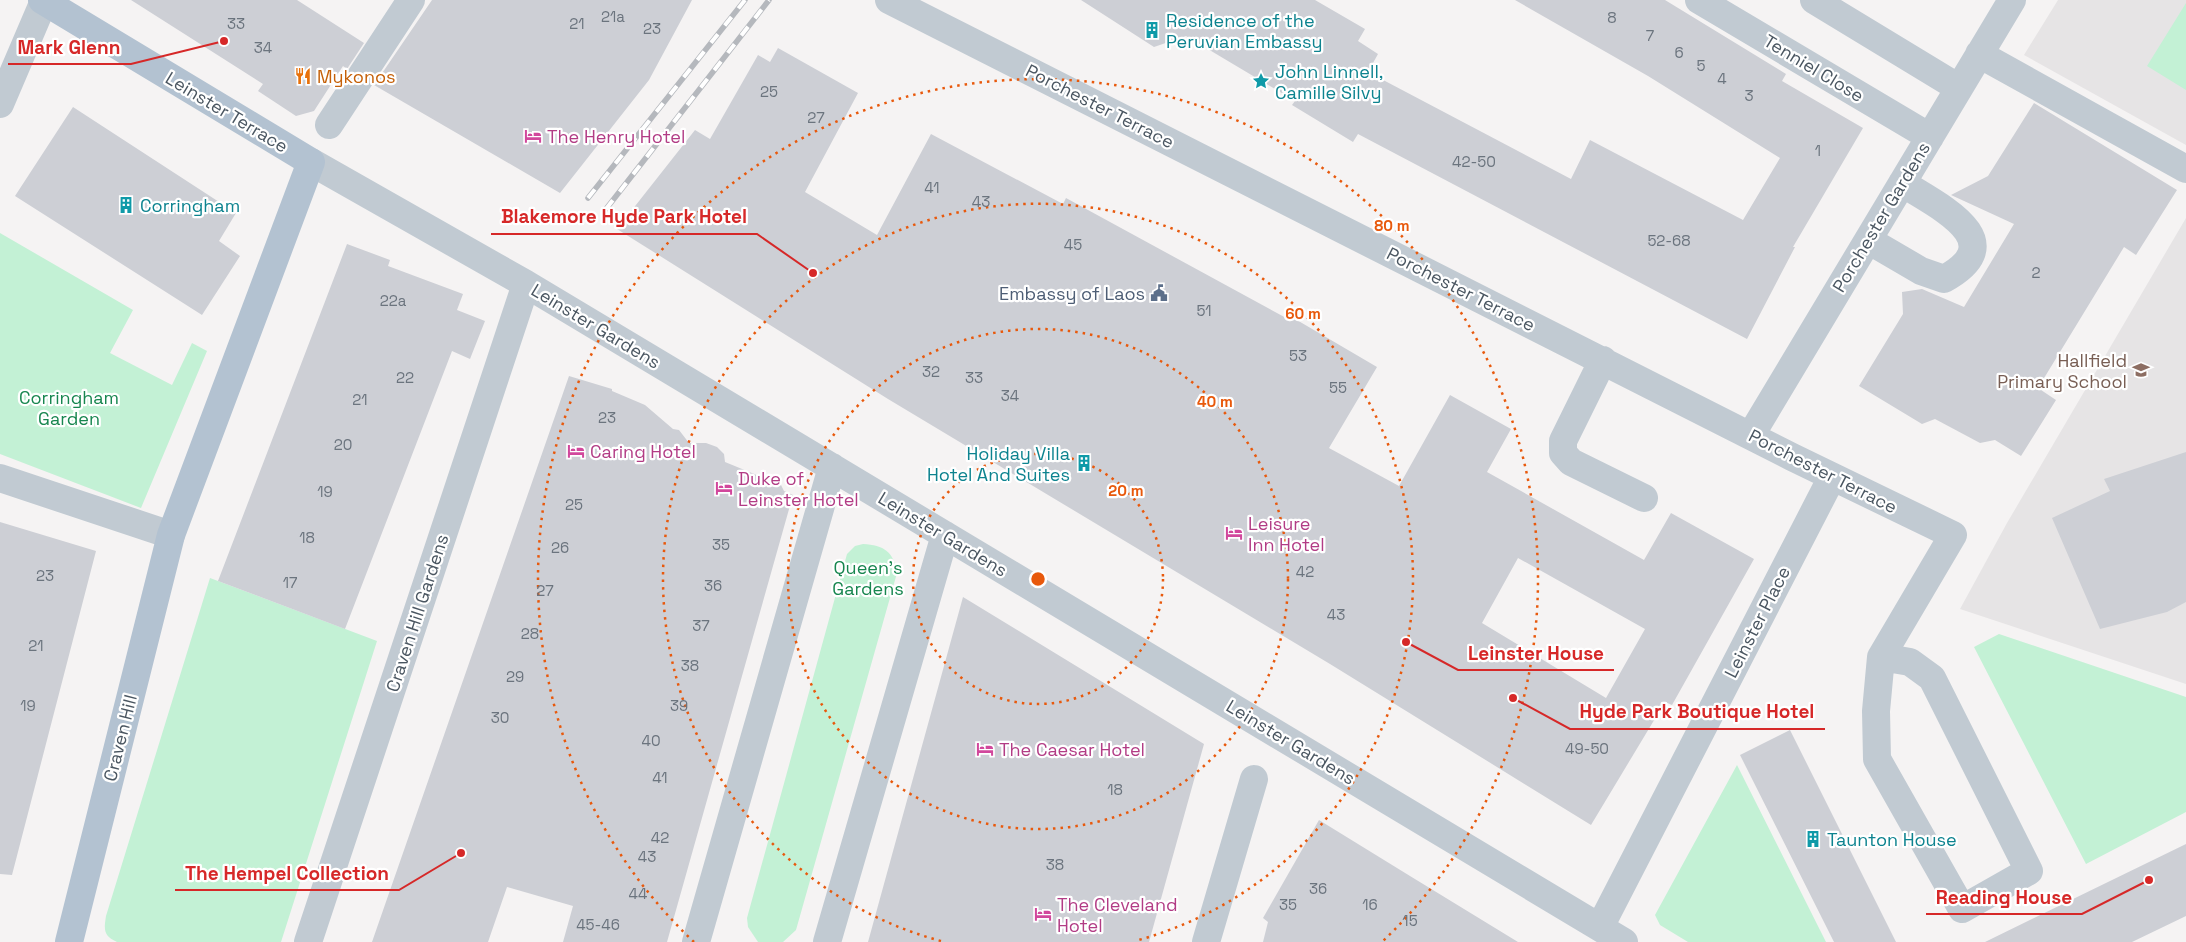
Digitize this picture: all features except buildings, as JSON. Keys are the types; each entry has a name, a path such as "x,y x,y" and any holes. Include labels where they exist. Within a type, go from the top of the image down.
{"main road":[{"name":"Leinster Terrace","path":"43,1 311,162"},
{"path":"171,535 311,162"},
{"name":"Craven Hill","path":"69,942 171,535"}],"street":[{"path":"329,125 411,0"},
{"name":"Porchester Terrace","path":"890,0 937,10 1603,360 1832,477 1953,535 1881,656"},
{"name":"Tenniel Close","path":"1699,0 1930,137"},
{"path":"1814,0 1959,88"},
{"name":"Porchester Gardens","path":"1750,435 2012,0"},
{"path":"0,104 43,1"},
{"path":"1980,54 2186,169"},
{"name":"Leinster Gardens","path":"311,162 526,284 1624,942"},
{"path":"1868,240 1921,271 1944,279 1962,269 1972,254 1970,233 1956,218 1902,183"},
{"name":"Craven Hill Gardens","path":"308,942 526,284"},
{"path":"1603,360 1563,441 1563,453 1571,462 1644,498"},
{"path":"696,942 832,467"},
{"name":"Leinster Place","path":"1600,927 1832,477"},
{"path":"0,478 149,526 171,535"},
{"path":"827,942 946,535"},
{"path":"1881,656 1910,662 1932,678 2029,871 1962,909 1878,759 1876,711 1881,656"},
{"path":"1206,942 1254,779"}],"shaded area":[{"path":"2058,0 2186,0 2186,145 2024,55"},
{"name":"Hallfield Primary School","path":"2186,218 2186,684 1960,609 2007,523"}],"green space":[{"path":"2186,3 2186,90 2147,66"},
{"name":"Corringham Garden","path":"0,233 133,310 110,353 172,385 192,343 207,351 141,508 0,454"},
{"name":"Queen's Gardens","path":"863,544 877,546 887,551 896,566 897,573 796,930 783,942 758,942 748,927 747,918 847,554 855,546"},
{"path":"210,578 377,641 281,942 117,942 107,935 106,916"},
{"path":"1999,634 2186,697 2186,812 2086,864 1974,647"},
{"path":"1737,765 1826,942 1688,942 1660,925 1655,915"}],"railway":[{"path":"588,198 745,0"},
{"path":"606,209 769,0"}],"place":[{"name":"Residence of the Peruvian Embassy","path":"1152,30"},
{"name":"Mark Glenn","path":"224,41"},
{"name":"Mykonos","path":"303,76"},
{"name":"John Linnell, Camille Silvy","path":"1261,81"},
{"name":"The Henry Hotel","path":"533,136"},
{"name":"Corringham","path":"126,205"},
{"name":"Blakemore Hyde Park Hotel","path":"813,273"},
{"name":"Embassy of Laos","path":"1159,293"},
{"name":"Hallfield Primary School","path":"2141,370"},
{"name":"Caring Hotel","path":"576,451"},
{"name":"Holiday Villa Hotel And Suites","path":"1084,463"},
{"name":"Duke of Leinster Hotel","path":"724,488"},
{"name":"Leisure Inn Hotel","path":"1234,533"},
{"name":"Leinster House","path":"1406,642"},
{"name":"Hyde Park Boutique Hotel","path":"1513,698"},
{"name":"The Caesar Hotel","path":"985,749"},
{"name":"Taunton House","path":"1813,839"},
{"name":"The Hempel Collection","path":"461,853"},
{"name":"Reading House","path":"2149,880"},
{"name":"The Cleveland Hotel","path":"1043,914"}]}
